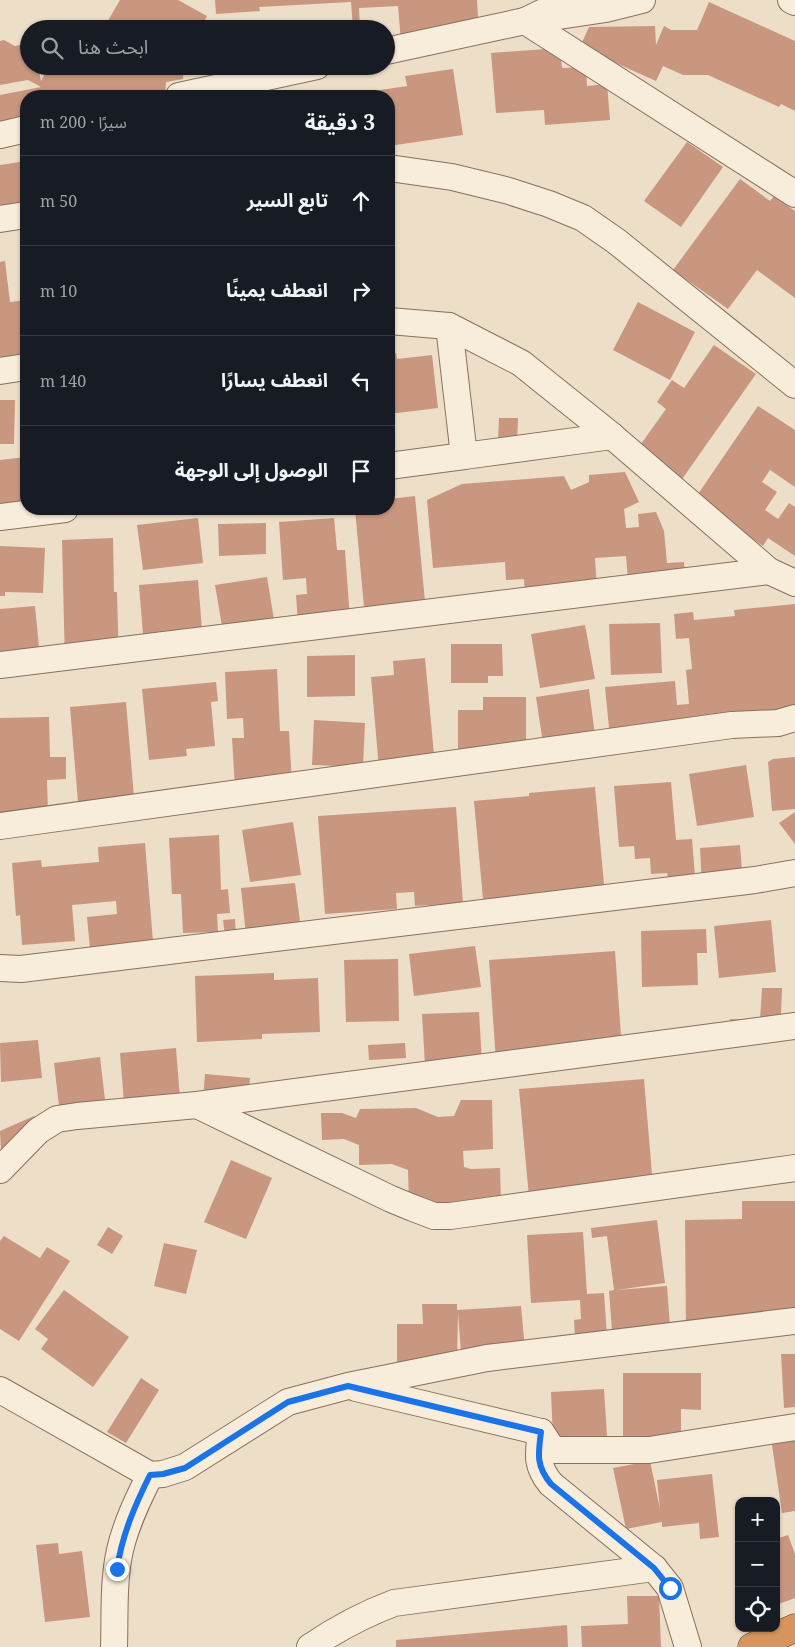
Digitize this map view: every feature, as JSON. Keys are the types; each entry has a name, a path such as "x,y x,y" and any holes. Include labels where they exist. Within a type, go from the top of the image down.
{"highway":[{"path":"752,1647 795,1628"}],"street":[{"path":"525,21 568,0"},
{"path":"395,49 525,21 606,9 642,0"},
{"path":"791,0 795,2"},
{"path":"525,21 795,194"},
{"path":"207,90 276,75"},
{"path":"0,135 20,131"},
{"path":"395,169 452,177 509,191 583,218 616,241 795,385"},
{"path":"0,219 20,216"},
{"path":"395,322 449,326 521,363 612,436 769,571 795,583"},
{"path":"449,326 464,456"},
{"path":"0,371 20,369"},
{"path":"395,465 612,436"},
{"path":"0,517 20,515"},
{"path":"0,665 769,571"},
{"path":"0,826 732,725 778,723 795,718"},
{"path":"0,968 31,968 735,882 795,873"},
{"path":"0,1170 38,1131 57,1119 197,1105 795,1026"},
{"path":"197,1105 391,1199 434,1216 450,1216 795,1168"},
{"path":"0,1390 150,1475 163,1474 185,1468 288,1402 348,1386 487,1358 795,1321"},
{"path":"348,1386 541,1432 553,1450 649,1450 795,1427"},
{"path":"541,1432 538,1455 541,1473 551,1484 654,1568 670,1588 688,1647"},
{"path":"114,1647 117,1569 120,1550 135,1507 150,1475"},
{"path":"310,1647 363,1614 394,1603 654,1568"}],"building":[{"path":"120,0 178,0 207,16 205,20 108,20"},
{"path":"215,0 477,0 479,37 401,42 398,6 359,8 360,20 352,20 351,2 259,7 260,11 216,14"},
{"path":"709,2 795,41 795,111 781,104 779,107 708,75 683,75 663,66 656,81 580,47 589,27 655,26 656,45 664,26 671,30 697,30"},
{"path":"4,40 15,46 20,45 20,75 40,75 41,81 44,75 183,75 183,79 166,82 165,90 26,90 41,87 28,80 0,85 0,41"},
{"path":"560,48 562,68 586,67 587,86 607,84 610,120 545,125 544,110 496,113 491,53"},
{"path":"453,69 463,135 395,145 395,90 380,90 407,86 405,76"},
{"path":"20,91 20,130 0,128 0,95"},
{"path":"687,142 723,167 681,227 644,201"},
{"path":"20,162 20,213 0,216 0,165"},
{"path":"740,179 770,201 774,196 795,211 795,298 757,270 728,309 673,270"},
{"path":"5,261 10,302 20,301 20,366 0,366 0,262"},
{"path":"638,302 695,332 670,380 613,350"},
{"path":"714,345 756,374 680,482 636,451 666,409 657,402 672,380 684,388"},
{"path":"395,353 397,359 432,355 438,408 395,413"},
{"path":"0,400 15,400 14,444 0,444"},
{"path":"758,406 795,430 795,487 770,470 762,482 777,492 765,510 778,519 789,503 795,507 795,556 768,538 763,546 694,500"},
{"path":"499,418 518,418 517,444 498,443"},
{"path":"20,458 20,512 0,521 0,460"},
{"path":"625,472 639,502 624,509 626,528 639,527 638,514 656,512 664,531 667,563 684,562 686,587 629,592 626,556 595,558 597,589 525,595 524,579 506,580 505,562 433,568 427,500 462,484 564,476 571,490 589,482 589,475"},
{"path":"415,496 427,623 366,629 356,515 395,515 395,498"},
{"path":"198,518 203,563 143,570 137,525"},
{"path":"334,518 337,550 345,550 350,619 298,623 296,595 307,594 306,578 283,580 279,522"},
{"path":"266,523 266,554 219,556 218,524"},
{"path":"113,538 114,592 117,592 119,665 65,666 62,540"},
{"path":"0,546 45,548 43,593 5,592 5,596 0,596"},
{"path":"267,577 276,632 223,632 215,585"},
{"path":"198,580 203,642 144,647 139,585"},
{"path":"795,604 795,714 611,749 605,687 675,681 677,705 689,704 686,670 692,669 689,638 676,639 674,614 693,612 694,620 735,616 734,610"},
{"path":"35,606 41,668 0,672 0,609"},
{"path":"660,623 662,673 611,675 609,624"},
{"path":"585,625 595,679 540,688 531,634"},
{"path":"451,644 502,644 503,676 488,676 488,683 451,683"},
{"path":"355,655 355,696 307,697 307,656"},
{"path":"425,658 436,776 380,780 371,677 394,675 393,661"},
{"path":"277,669 280,731 289,731 292,784 235,788 232,738 244,738 243,718 227,719 225,672"},
{"path":"216,682 218,701 211,702 215,746 186,749 187,756 149,760 142,689"},
{"path":"589,689 596,743 544,750 536,697"},
{"path":"483,697 526,697 526,759 458,759 458,710 483,710"},
{"path":"126,702 135,809 79,814 70,707"},
{"path":"49,717 50,757 66,757 66,779 47,780 48,814 0,815 0,718"},
{"path":"314,720 365,723 363,767 312,765"},
{"path":"795,757 795,809 772,811 768,762 773,759"},
{"path":"746,765 754,817 697,826 689,774"},
{"path":"671,782 676,840 692,839 695,876 668,879 667,873 651,874 650,858 635,859 634,846 619,847 614,786"},
{"path":"595,787 605,895 521,896 483,899 474,801 529,796 529,793"},
{"path":"456,807 463,903 415,906 414,892 396,893 397,909 325,914 318,816"},
{"path":"795,812 795,844 779,823"},
{"path":"293,822 301,875 250,882 242,830"},
{"path":"219,835 221,890 228,889 230,913 217,914 218,932 183,933 181,894 172,894 169,838"},
{"path":"145,843 154,954 91,960 87,917 117,914 116,901 72,905 75,941 22,945 20,915 16,916 12,863 41,860 42,867 99,862 98,847"},
{"path":"740,845 743,882 702,885 700,848"},
{"path":"295,883 301,929 246,935 241,888"},
{"path":"235,919 236,935 225,936 223,920"},
{"path":"771,920 776,972 719,978 714,926"},
{"path":"706,929 707,953 697,953 698,985 642,987 641,931"},
{"path":"475,946 481,987 414,996 409,954"},
{"path":"615,951 622,1050 496,1062 489,960"},
{"path":"398,959 399,1021 346,1022 344,960"},
{"path":"274,973 274,980 318,978 320,1032 262,1034 262,1039 197,1042 195,976"},
{"path":"762,988 782,988 780,1040 730,1038 730,1019 760,1020"},
{"path":"479,1012 482,1062 425,1065 422,1014"},
{"path":"38,1040 42,1078 1,1082 0,1043"},
{"path":"405,1043 406,1058 369,1060 368,1045"},
{"path":"176,1048 181,1111 125,1115 120,1053"},
{"path":"100,1057 105,1100 59,1106 54,1063"},
{"path":"205,1074 250,1078 248,1103 203,1099"},
{"path":"644,1079 653,1186 529,1197 519,1089"},
{"path":"461,1100 492,1100 493,1149 463,1151 464,1167 471,1169 500,1168 501,1203 409,1206 408,1170 392,1164 359,1165 359,1145 344,1139 322,1140 321,1113 342,1113 356,1118 360,1109 416,1108 438,1117 454,1116"},
{"path":"34,1116 41,1132 1,1151 0,1131"},
{"path":"231,1160 272,1178 246,1239 204,1222"},
{"path":"742,1201 795,1201 795,1320 788,1320 788,1336 686,1337 685,1220 742,1219"},
{"path":"657,1220 665,1283 617,1290 667,1286 671,1339 613,1344 609,1291 614,1290 607,1236 592,1238 591,1228"},
{"path":"108,1227 123,1236 112,1254 97,1245"},
{"path":"583,1232 587,1294 604,1293 608,1351 576,1353 574,1320 581,1319 580,1300 531,1303 527,1235"},
{"path":"4,1236 40,1258 47,1247 70,1261 19,1341 0,1329 0,1241"},
{"path":"164,1243 197,1250 186,1294 154,1286"},
{"path":"64,1290 129,1337 93,1387 41,1349 48,1339 35,1329"},
{"path":"422,1304 457,1304 457,1310 521,1306 526,1360 462,1365 458,1313 457,1363 397,1362 397,1324 423,1324"},
{"path":"781,1354 795,1354 795,1407 784,1408"},
{"path":"623,1373 701,1373 701,1410 681,1409 681,1441 623,1441"},
{"path":"141,1378 159,1390 126,1443 107,1432"},
{"path":"604,1389 607,1436 553,1438 551,1392"},
{"path":"795,1434 795,1511 782,1513 771,1438"},
{"path":"650,1461 660,1509 657,1480 712,1474 719,1537 700,1539 699,1523 662,1527 662,1522 626,1529 613,1468"},
{"path":"788,1535 795,1554 795,1598 780,1604 780,1542 780,1538"},
{"path":"58,1543 59,1554 82,1551 90,1617 45,1622 36,1545"},
{"path":"627,1596 659,1596 661,1647 582,1647 581,1626 628,1624"},
{"path":"567,1625 568,1647 396,1647 396,1640"}],"route":[{"path":"117,1569 127,1526 150,1475 163,1474 185,1468 288,1402 348,1386 541,1432 538,1455 541,1473 551,1484 654,1568 670,1588"}]}
